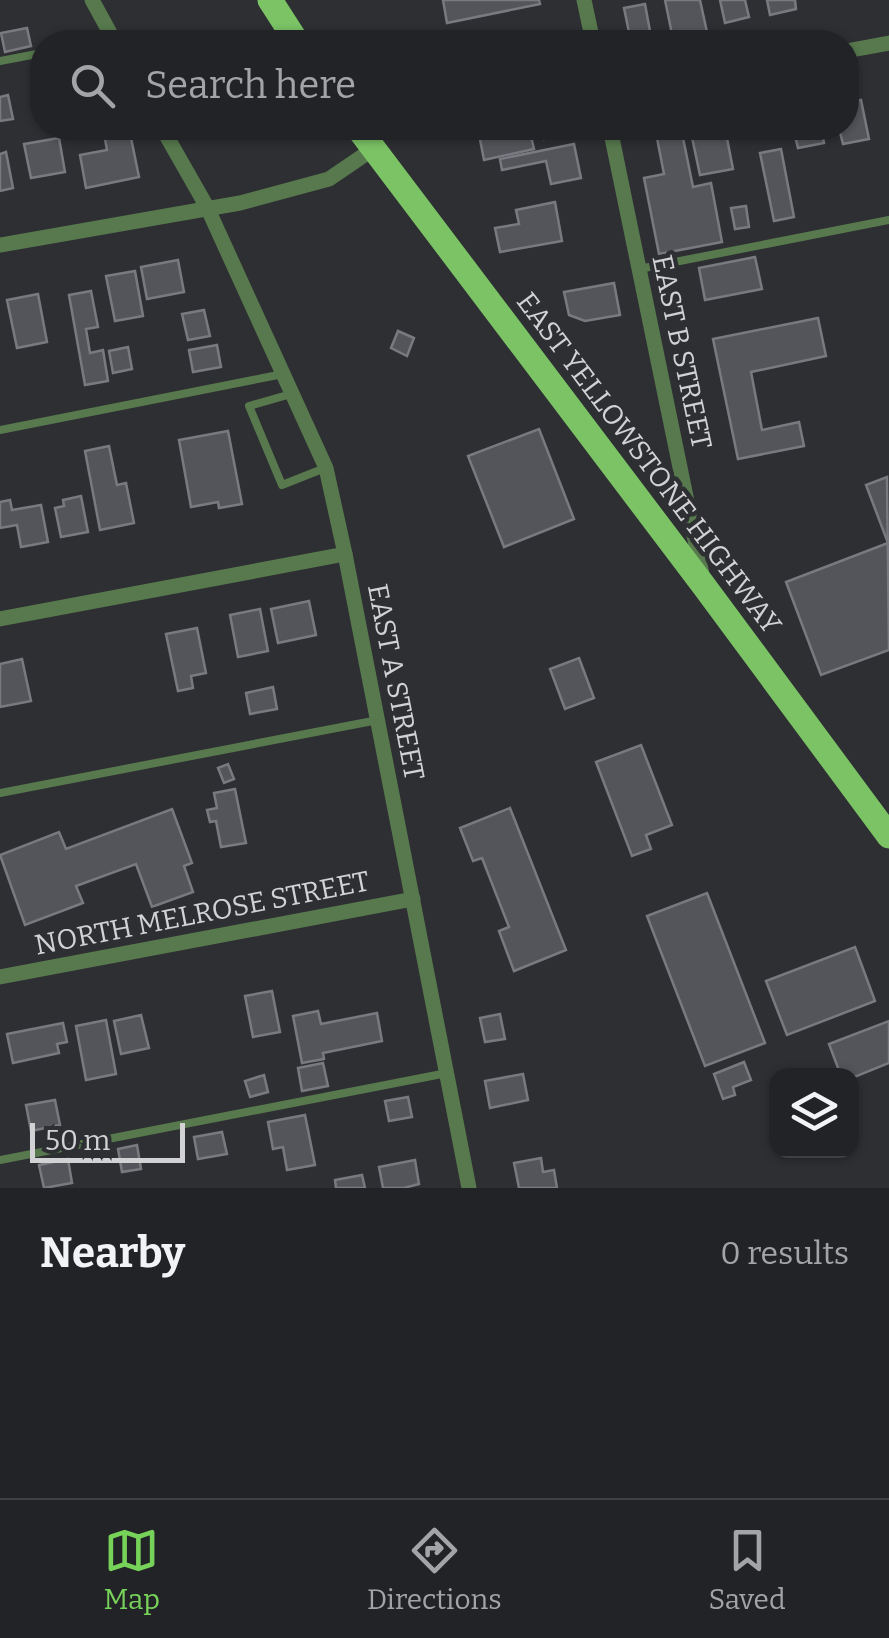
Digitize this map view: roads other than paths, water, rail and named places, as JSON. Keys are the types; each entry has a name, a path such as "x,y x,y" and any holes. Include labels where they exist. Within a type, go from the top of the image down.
{"main road":[{"path":"270,0 289,30"},
{"name":"EAST YELLOWSTONE HIGHWAY","path":"367,140 889,836"}],"street":[{"path":"92,0 108,30"},
{"path":"584,0 590,30"},
{"path":"859,48 889,42"},
{"name":"EAST A STREET","path":"169,140 207,208 326,468 469,1188"},
{"path":"0,245 240,203 329,179 363,140"},
{"name":"EAST B STREET","path":"612,140 704,586"},
{"path":"0,619 345,554"},
{"name":"NORTH MELROSE STREET","path":"0,977 413,898"}],"lane":[{"path":"0,61 30,55"},
{"path":"639,269 889,220"},
{"path":"0,430 283,374"},
{"path":"291,394 249,406 282,484 326,468"},
{"path":"0,793 378,720"},
{"path":"0,1160 447,1073"}]}
